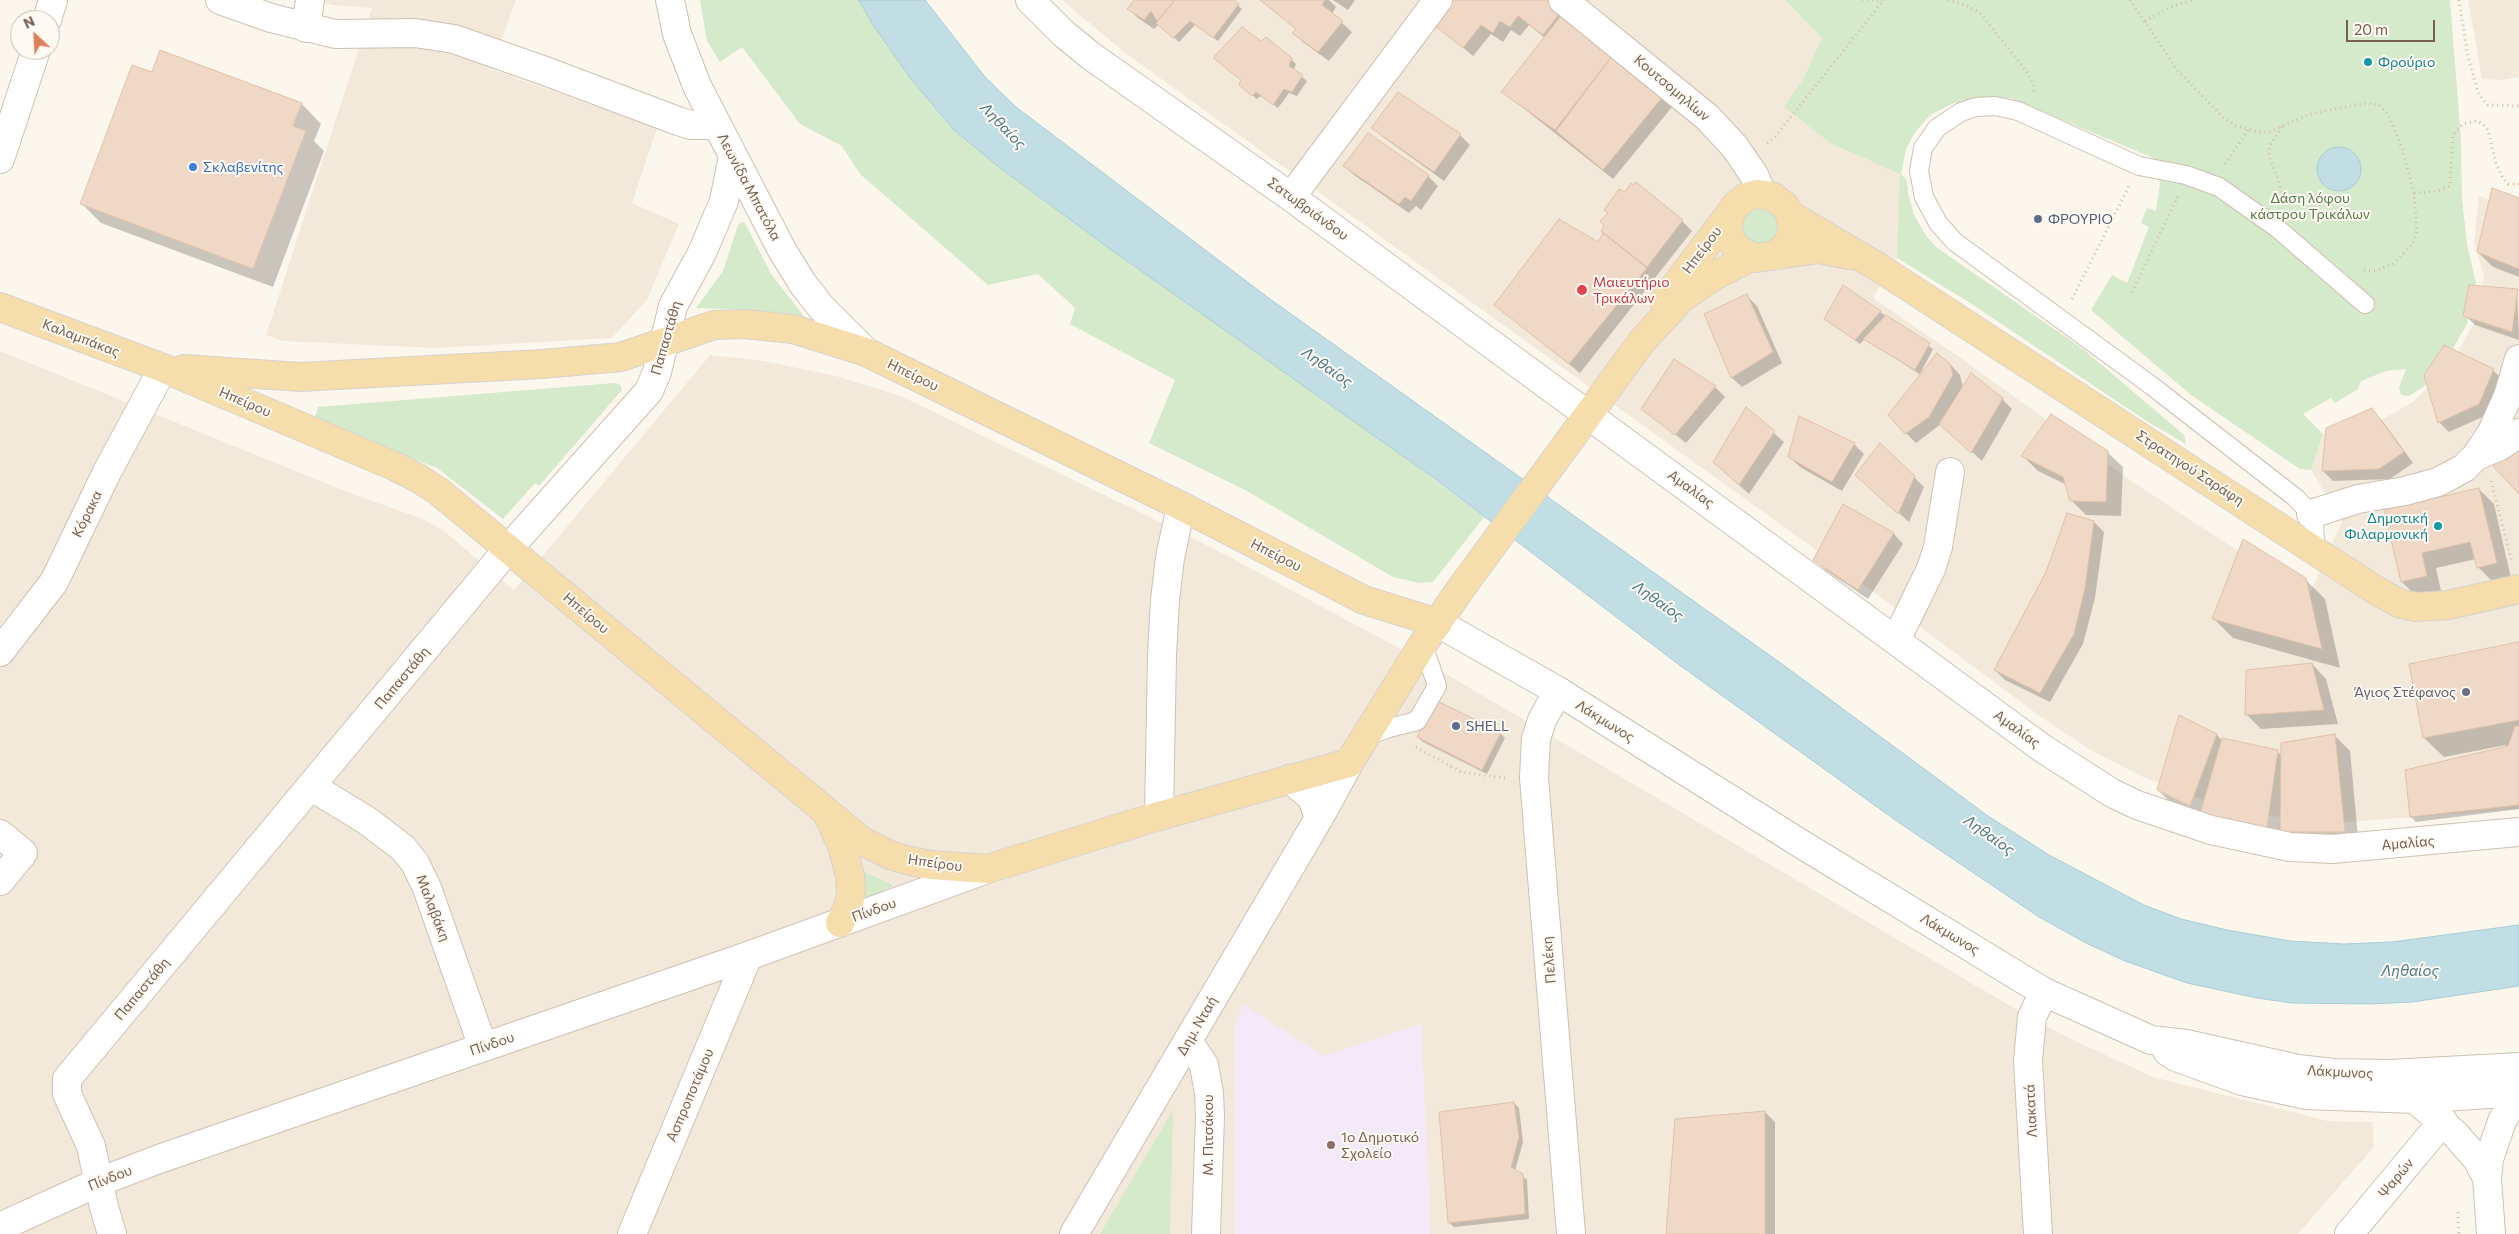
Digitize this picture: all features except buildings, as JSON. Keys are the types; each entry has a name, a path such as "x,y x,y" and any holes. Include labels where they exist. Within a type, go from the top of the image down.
{"main road":[{"path":"1762,194 1777,198 1790,215 1878,267 1857,258 1828,250 1803,250 1762,256 1738,250 1730,239 1727,225 1731,212 1746,197 1762,194"},
{"name":"Ηπείρου","path":"1643,340 1661,305 1731,212"},
{"path":"1762,256 1783,249 1790,239 1792,226 1790,215"},
{"name":"Ηπείρου","path":"163,368 394,466 438,491 862,841 890,855 931,866 987,869 1159,816 1349,763 1459,592 1643,340 1682,298 1714,276 1762,256"},
{"name":"Στρατηγού Σαράφη","path":"1878,267 2377,591 2401,604 2416,607 2448,605 2519,589"},
{"name":"Καλαμπάκας","path":"0,307 163,368"},
{"name":"Ηπείρου","path":"163,368 300,377 603,360 621,357 714,325 744,324 806,332 866,352 1181,506 1431,633"},
{"path":"826,812 842,846 850,876 851,892 849,905 840,923"}],"street":[{"path":"220,0 306,28 335,34 415,33 454,39 545,70 678,122 691,125 716,125"},
{"path":"306,28 310,0"},
{"name":"Λεωνίδα Μπατόλα","path":"670,0 687,63 716,125 777,241 803,284 831,319 866,352"},
{"name":"Σατωβριάνδου","path":"1030,0 1064,34 1091,56 1291,197 1589,414"},
{"path":"1291,197 1438,0"},
{"name":"Κουτσομηλίων","path":"1563,0 1690,101 1722,132 1744,160 1762,194"},
{"path":"0,158 33,60"},
{"name":"Παπαστάθη","path":"99,1182 91,1146 68,1094 67,1079 312,787 508,549 641,401 657,372 673,306 717,221 730,181 733,156"},
{"path":"2311,514 2358,499 2406,491 2438,482 2464,468 2476,456 2498,418 2519,359"},
{"name":"Κόρακα","path":"0,652 54,582 112,464 163,368"},
{"name":"Αμαλίας","path":"1589,414 2042,748 2093,782 2137,805 2211,830 2253,840 2312,849 2398,845 2519,832"},
{"path":"2476,456 2500,446 2519,433"},
{"path":"1896,640 1931,569 1938,547 1950,472"},
{"path":"1159,816 1162,655 1170,558 1181,506"},
{"name":"Λάκμωνος","path":"1431,633 1558,691 1798,842 2044,992 2151,1040 2186,1044 2298,1069 2333,1073 2390,1074 2519,1066"},
{"name":"Πελέκη","path":"1558,691 1542,720 1536,739 1534,778 1571,1234"},
{"name":"Δημ. Νταή","path":"1074,1234 1319,818 1349,763"},
{"path":"1290,779 1312,798 1319,818"},
{"name":"Μαλαβάκη","path":"312,787 366,820 403,848 415,863 441,926 483,1048"},
{"path":"0,834 24,853 0,881"},
{"name":"Πίνδου","path":"0,1227 99,1182 748,956 987,869"},
{"name":"Ασπροποτάμου","path":"632,1234 748,956"},
{"name":"Λιακατά","path":"2038,1234 2028,1061 2032,1017 2044,992"},
{"path":"2151,1040 2176,1057 2205,1069 2283,1091 2339,1098 2415,1099 2519,1092"},
{"name":"Μ. Πιτσάκου","path":"1188,1041 1204,1065 1209,1093 1206,1234"},
{"path":"2491,1234 2487,1178 2489,1159 2505,1112 2519,1092"},
{"path":"2415,1099 2443,1121 2476,1159 2487,1178"},
{"name":"Ψαρών","path":"2349,1234 2443,1121"},
{"path":"99,1182 112,1234"}],"lane":[{"path":"2312,548 2316,533 2311,514 2296,498 2061,320 1954,242 1932,214 1919,178 1921,155 1926,143 1938,128 1954,115 1976,107 1995,106 2027,115 2139,166 2186,175 2214,184 2278,228 2365,304"},
{"path":"1364,737 1416,721 1437,686 1431,633"}],"path":[{"path":"1862,0 1885,0"},
{"path":"1744,160 1774,138 1885,0"},
{"path":"1948,0 1968,6 1980,13 2027,72 2033,84 2034,93 2027,115"},
{"path":"2130,0 2178,72 2223,117 2236,126 2248,130 2269,132 2282,128 2297,118 2327,109 2366,103 2379,105 2388,114 2414,193 2417,220 2413,244 2393,264 2375,271 2360,270"},
{"path":"2145,21 2174,6 2193,0"},
{"path":"2459,0 2468,58 2479,95 2488,105 2519,106"},
{"path":"2414,193 2437,191 2450,186 2452,135 2463,124 2476,121 2483,124 2489,133 2496,163 2502,178 2508,184 2519,184"},
{"path":"2282,128 2270,145 2269,156 2275,178 2289,209"},
{"path":"2214,184 2248,130"},
{"path":"2061,320 2139,166"},
{"path":"2132,292 2166,222"},
{"path":"2476,456 2492,484 2519,589"},
{"path":"1414,746 1461,772 1500,778 1534,778"},
{"path":"2458,1207 2459,1234"}],"shaded area":[{"path":"319,0 516,0 491,69 657,128 632,203 679,224 647,300 612,338 435,348 283,341 266,335 372,8 331,5"},
{"path":"1062,0 1785,0 1822,38 1804,77 1784,107 1830,143 1901,174 1897,258 1873,298 1962,359 2130,480 2308,597 2342,522 2311,470 2323,434 2376,423 2413,402 2451,364 2474,323 2484,276 2474,242 2479,196 2519,211 2519,809 2321,824 2254,813 2197,798 2145,778 2092,751 2041,717 1844,570 1125,53"},
{"path":"2468,0 2519,0 2519,77 2502,80 2482,79"},
{"path":"0,351 350,493 423,519 444,531 514,590 710,355 764,361 836,376 901,396 1211,547 1436,668 2019,1011 2073,1040 2153,1077 2328,1121 2373,1122 2374,1147 2298,1234 0,1234"},
{"name":"1ο Δημοτικό Σχολείο","path":"1244,1005 1324,1056 1421,1024 1431,1234 1235,1234 1235,1024"}],"green space":[{"path":"700,0 859,0 873,25 911,79 954,130 999,167 1106,246 1384,442 1484,517 1433,582 1419,583 1393,577 1247,491 1149,443 1175,380 1070,324 1075,308 1038,274 988,285 860,174 842,146 800,124 742,47 720,62 707,41"},
{"name":"Δάση λόφου κάστρου Τρικάλων","path":"1785,0 2450,0 2461,139 2462,198 2467,245 2476,283 2467,324 2445,362 2426,385 2409,396 2401,395 2399,387 2406,369 2386,371 2361,381 2358,389 2335,403 2331,398 2303,414 2323,434 2311,470 2300,469 2191,395 2091,310 2112,275 2127,283 2149,227 2141,223 2147,208 2156,211 2162,170 2151,157 2010,98 1981,97 1954,103 1930,115 1914,134 1906,149 1901,174 1907,181 1914,215 1927,237 1936,247 2083,349 2184,435 2186,444 2148,422 1967,301 1897,258 1900,174 1830,143 1784,107 1804,77 1822,38"},
{"path":"1760,207 1773,213 1779,226 1773,239 1760,245 1747,239 1741,226 1747,213"},
{"path":"742,222 745,223 771,274 803,315 802,318 746,310 696,308 723,271 738,225"},
{"path":"620,384 622,390 539,486 535,483 503,519 437,468 314,420 318,407"},
{"path":"863,871 893,885 861,908"},
{"path":"1173,1110 1170,1234 1100,1234"}],"water":[{"name":"Ληθαίος","path":"859,0 925,0 985,77 1016,107 1270,299 1782,664 1988,816 2049,855 2144,905 2181,919 2227,930 2290,941 2344,944 2392,942 2519,925 2519,986 2412,1002 2370,1004 2292,1003 2257,998 2187,983 2125,961 2086,943 2039,917 1898,822 1678,664 1431,476 1106,246 1000,168 954,130 911,79 873,25"},
{"path":"2343,147 2355,153 2360,160 2360,178 2355,185 2348,190 2335,191 2327,188 2320,181 2317,165 2320,157 2327,150"}],"place":[{"name":"Φρούριο","path":"2368,62"},
{"name":"Σκλαβενίτης","path":"193,167"},
{"name":"ΦΡΟΥΡΙΟ","path":"2038,219"},
{"name":"Μαιευτήριο Τρικάλων","path":"1582,290"},
{"name":"Δημοτική Φιλαρμονική","path":"2438,526"},
{"name":"Άγιος Στέφανος","path":"2466,692"},
{"name":"SHELL","path":"1456,726"},
{"name":"1ο Δημοτικό Σχολείο","path":"1331,1145"}]}
